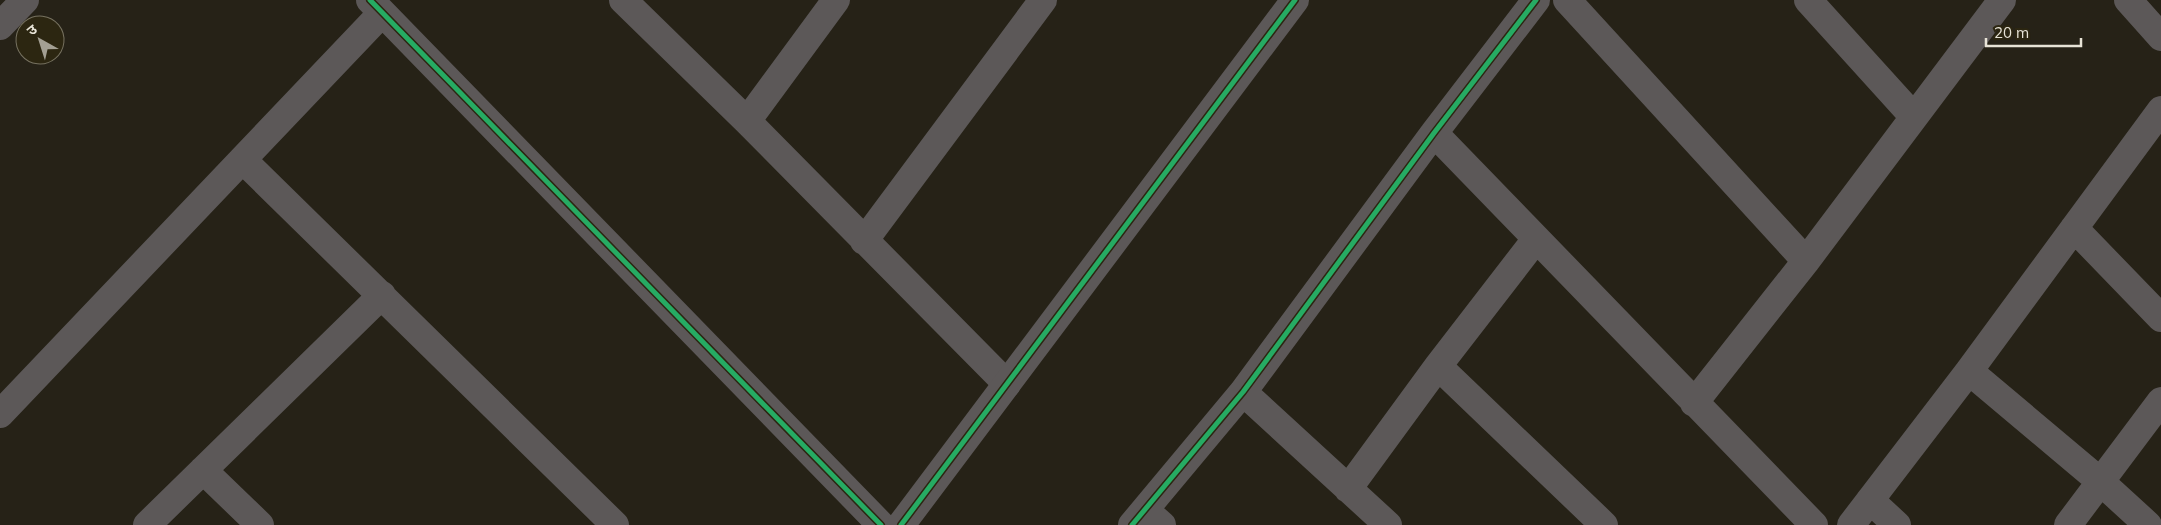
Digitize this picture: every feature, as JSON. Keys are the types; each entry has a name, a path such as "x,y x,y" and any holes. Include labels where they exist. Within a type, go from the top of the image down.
{"street":[{"path":"0,26 25,0"},
{"path":"623,0 1007,384"},
{"path":"747,122 836,0"},
{"path":"864,241 1043,0"},
{"path":"901,525 1295,0"},
{"path":"1146,520 1434,133 1536,0"},
{"path":"1567,0 1806,261"},
{"path":"1808,0 1913,116"},
{"path":"1694,403 1806,261 1913,116 2002,0"},
{"path":"2128,0 2161,37"},
{"path":"0,414 243,160 376,6 881,525"},
{"path":"1851,525 1969,371 2161,110"},
{"path":"1434,133 1814,525"},
{"path":"243,160 615,525"},
{"path":"2074,228 2161,318"},
{"path":"1348,489 1438,366 1536,239"},
{"path":"147,525 382,295"},
{"path":"1438,366 1604,525"},
{"path":"1969,371 2101,482 2148,525"},
{"path":"1242,392 1388,525"},
{"path":"2068,525 2161,401"},
{"path":"203,470 260,525"},
{"path":"1870,500 1897,525"}],"cycle path":[{"path":"370,0 881,525"},
{"path":"901,525 1295,0"},
{"path":"1132,525 1243,392 1434,133 1536,0"}]}
